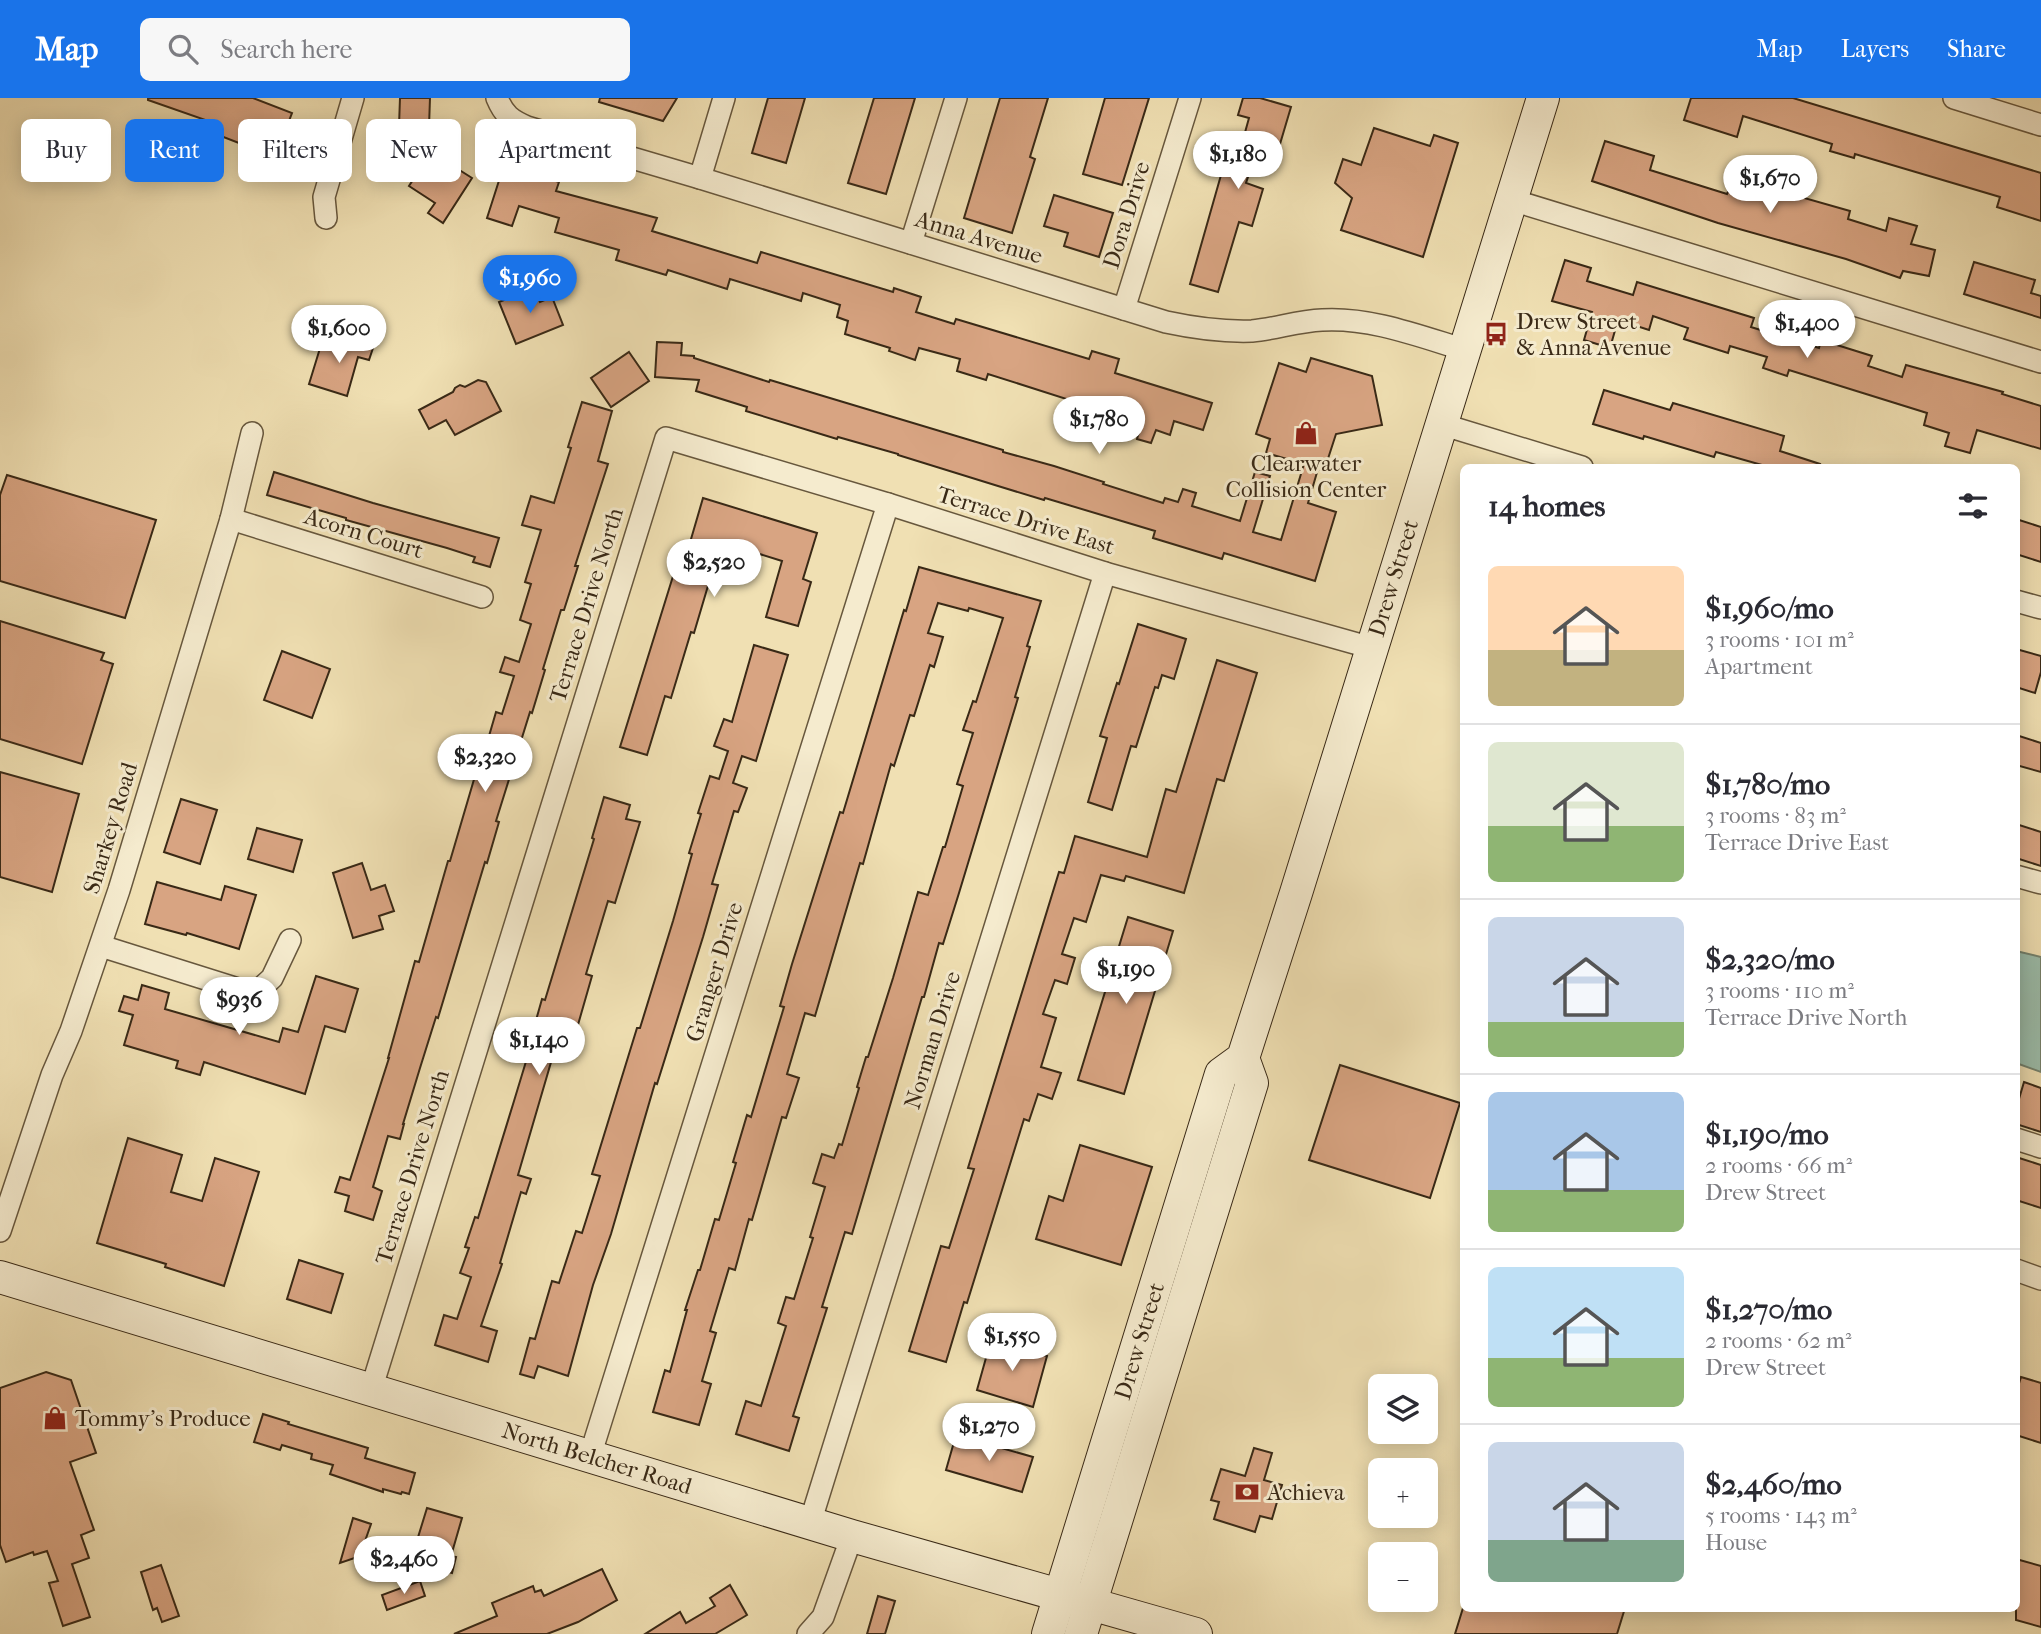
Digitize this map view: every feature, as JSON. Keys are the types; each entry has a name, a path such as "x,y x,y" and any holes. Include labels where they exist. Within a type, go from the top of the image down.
{"main road":[{"name":"Drew Street","path":"1048,1634 1221,1074 1242,1058 1296,893 1543,98"},
{"name":"Drew Street","path":"1081,1634 1252,1083 1242,1058"},
{"name":"North Belcher Road","path":"0,1277 852,1536 1196,1634"}],"street":[{"path":"326,218 324,197 353,98"},
{"name":"Anna Avenue","path":"498,98 502,110 513,121 527,127 1166,322 1204,330 1253,331 1322,320 1352,321 1385,327 1465,350"},
{"path":"700,178 724,98"},
{"path":"911,243 956,98"},
{"name":"Dora Drive","path":"1124,309 1190,98"},
{"path":"1954,98 2041,125"},
{"path":"1512,200 2041,362"},
{"path":"1441,424 1571,464"},
{"name":"Sharkey Road","path":"0,1231 123,877 243,478 252,433"},
{"name":"Terrace Drive East","path":"666,438 1105,573 1372,648"},
{"name":"Terrace Drive North","path":"371,1390 666,438"},
{"name":"Granger Drive","path":"590,1456 888,505"},
{"name":"Acorn Court","path":"231,519 482,597"},
{"name":"Norman Drive","path":"810,1523 1105,573"},
{"path":"2020,602 2041,608"},
{"path":"2020,877 2041,883"},
{"path":"100,946 241,990 259,990 272,978 290,940"},
{"path":"2020,1140 2041,1147"},
{"path":"2020,1271 2041,1279"},
{"path":"808,1634 823,1617 852,1536"}],"shaded area":[{"path":"2020,952 2041,957 2041,1072 2020,1064"}],"building":[{"path":"253,98 292,113 290,119 238,119 238,143 224,137 224,119 203,119 148,100"},
{"path":"400,98 430,98 429,119 399,119"},
{"path":"600,98 677,98 663,121 599,102"},
{"path":"768,98 805,98 786,163 752,153"},
{"path":"874,98 915,98 886,194 848,183"},
{"path":"1000,98 1048,98 1030,157 1035,159 1012,233 964,218"},
{"path":"1105,98 1149,98 1122,185 1083,174"},
{"path":"1243,98 1260,98 1291,107 1280,144 1266,140 1261,158 1255,156 1246,183 1263,189 1252,226 1239,222 1218,292 1190,284 1225,161 1236,165 1249,118 1238,115"},
{"path":"1691,98 1793,98 2041,173 2041,221 1997,207 2000,197 1855,154 1854,158 1830,151 1832,144 1743,116 1737,137 1684,120"},
{"path":"1374,128 1430,146 1434,135 1458,143 1423,257 1341,230 1352,198 1335,183 1343,159 1361,165"},
{"path":"1605,141 1654,156 1650,170 1727,194 1730,187 1758,196 1762,184 1850,211 1848,219 1886,231 1889,218 1917,226 1911,244 1935,250 1929,276 1903,271 1900,278 1846,259 1718,223 1592,181"},
{"path":"461,171 472,178 443,223 428,213 435,203 409,186 412,182 461,182"},
{"path":"499,182 559,182 556,191 657,218 652,231 757,263 761,252 893,292 894,288 921,297 916,312 954,324 956,319 1089,359 1092,351 1119,359 1115,373 1212,403 1203,430 1174,421 1170,435 1156,430 1151,443 1137,439 1141,425 988,374 986,380 957,371 960,359 919,348 915,360 889,351 890,348 845,334 848,321 837,317 840,305 803,293 801,301 730,279 727,289 668,270 666,275 616,260 619,250 555,232 559,218 519,206 512,226 487,218"},
{"path":"1054,195 1113,213 1099,257 1064,246 1068,233 1044,226"},
{"path":"1565,260 1591,268 1587,281 1633,295 1637,282 1754,318 1751,327 1819,348 1821,340 1872,356 1868,366 1902,377 1906,365 2003,392 2002,394 2041,406 2041,449 1977,430 1970,453 1945,446 1949,433 1924,425 1927,413 1789,370 1787,376 1763,368 1767,357 1730,346 1728,353 1684,339 1688,328 1653,316 1649,330 1618,320 1610,348 1584,340 1592,312 1552,301"},
{"path":"1974,262 2035,280 2031,293 2041,296 2041,318 1964,294"},
{"path":"534,288 540,302 552,297 563,325 516,344 499,302"},
{"path":"343,336 374,345 369,360 358,357 347,396 309,384 321,345 339,351"},
{"path":"657,342 682,343 681,355 694,356 769,382 770,380 1003,450 1163,503 1165,498 1178,502 1183,489 1196,493 1192,506 1240,521 1255,472 1270,476 1253,532 1281,540 1304,464 1266,453 1270,439 1256,434 1279,363 1306,372 1311,358 1372,376 1382,425 1336,434 1324,471 1318,469 1308,503 1336,512 1315,581 1224,553 1222,559 1153,538 1155,531 746,411 747,407 696,391 699,380 655,377"},
{"path":"629,352 649,381 611,407 591,378"},
{"path":"478,380 486,382 501,411 455,435 446,420 429,429 419,410 453,392 460,385 465,387"},
{"path":"1604,390 1670,410 1673,403 1784,436 1780,451 1820,464 1758,464 1716,452 1714,457 1593,424"},
{"path":"582,402 612,411 598,461 608,464 400,1139 388,1136 373,1187 382,1191 373,1220 345,1211 349,1196 335,1192 340,1177 350,1180 389,1058 415,961 419,962 480,759 482,760 496,712 502,714 514,676 500,672 505,657 519,662 531,624 520,620 531,584 525,582 541,530 522,525 531,496 554,503"},
{"path":"274,472 499,538 490,567 473,562 475,557 267,495"},
{"path":"7,475 156,520 125,618 0,581 0,495"},
{"path":"703,498 817,533 803,579 811,582 798,626 766,617 782,561 721,542 694,633 691,632 671,698 665,696 647,755 620,747 683,544 689,546"},
{"path":"2020,520 2041,527 2041,562 2020,555"},
{"path":"919,567 1041,601 1027,646 1030,647 1015,697 1018,698 959,893 922,997 852,1234 845,1232 822,1307 827,1308 793,1416 799,1418 789,1451 736,1434 746,1401 761,1406 786,1326 778,1323 786,1297 794,1299 813,1238 810,1237 825,1187 813,1183 822,1154 834,1158 839,1144 842,1145 866,1057 918,892 928,895 963,786 957,784 973,733 963,730 973,701 976,702 1003,618 969,608 968,611 938,603 928,633 943,637 934,667 930,665 914,716 910,715 894,766 891,764 815,1016 805,1013 787,1074 799,1078 786,1118 782,1117 735,1270 729,1268 710,1331 716,1333 702,1381 711,1384 699,1425 653,1412 665,1370 670,1372 685,1310 715,1219 719,1220 747,1115 751,1117 784,1007 780,1006 792,964 840,812 843,813"},
{"path":"0,621 104,653 101,660 113,664 82,764 0,739"},
{"path":"1138,624 1186,639 1174,679 1162,675 1158,688 1155,687 1136,747 1131,746 1112,810 1088,802 1107,738 1100,736"},
{"path":"754,645 788,655 756,761 742,756 733,783 747,788 738,812 734,811 712,884 718,885 703,937 657,1084 655,1083 568,1376 538,1366 534,1378 520,1374 530,1338 535,1339 552,1281 559,1283 576,1231 582,1233 600,1176 592,1174 673,921 692,854 689,853 701,814 698,813 710,776 719,779 728,751 714,746 724,719 732,722"},
{"path":"2020,650 2041,656 2041,672 2035,693 2020,688"},
{"path":"282,651 330,669 312,718 264,700"},
{"path":"1217,660 1257,673 1224,781 1217,779 1184,893 1126,876 1124,881 1101,875 1086,922 1074,918 1062,954 1075,958 1067,984 1055,980 1043,1014 1056,1018 1041,1067 1061,1073 1052,1099 1038,1094 1029,1121 1024,1119 946,1362 909,1351 941,1246 949,1248 974,1169 968,1168 1059,872 1064,873 1075,836 1147,857 1166,789 1176,792"},
{"path":"2020,736 2041,743 2041,772 2020,766"},
{"path":"0,772 79,794 52,892 0,877"},
{"path":"604,797 630,805 626,819 640,822 615,903 608,901 586,974 592,976 569,1056 554,1052 518,1175 531,1179 526,1194 521,1192 500,1263 502,1264 481,1326 497,1331 488,1362 435,1345 444,1315 457,1319 471,1277 460,1273 469,1248 465,1247 475,1217 478,1218 531,1045 542,999 545,1000 594,839 592,838"},
{"path":"181,799 217,810 200,864 164,852"},
{"path":"2020,825 2041,832 2041,866 2020,859"},
{"path":"257,828 302,840 293,872 248,859"},
{"path":"362,863 371,890 385,885 394,911 379,916 383,929 353,938 333,873"},
{"path":"157,882 221,900 225,886 256,895 239,949 145,924"},
{"path":"1128,917 1173,931 1124,1094 1078,1080"},
{"path":"316,976 358,989 345,1032 325,1026 305,1094 204,1062 200,1075 176,1068 178,1061 124,1045 133,1015 119,1011 124,996 138,1000 142,985 169,993 165,1009 279,1042 283,1028 298,1032"},
{"path":"1340,1065 1460,1103 1430,1198 1309,1160"},
{"path":"2024,1082 2041,1088 2041,1132 2020,1125 2020,1096"},
{"path":"128,1138 182,1155 171,1192 202,1201 215,1158 259,1172 224,1286 165,1267 166,1264 97,1243"},
{"path":"1080,1145 1152,1167 1121,1265 1036,1239 1049,1196 1063,1201"},
{"path":"2020,1158 2041,1165 2041,1208 2020,1201"},
{"path":"299,1260 343,1274 331,1313 287,1299"},
{"path":"991,1340 1047,1356 1033,1407 977,1390"},
{"path":"46,1372 71,1380 96,1453 70,1462 94,1530 81,1535 89,1558 72,1564 90,1617 63,1626 49,1583 58,1581 47,1551 34,1555 33,1552 6,1562 0,1545 0,1388"},
{"path":"2021,1377 2041,1383 2041,1443 2020,1436"},
{"path":"263,1414 368,1448 365,1458 415,1473 409,1494 383,1489 383,1492 330,1474 333,1465 311,1459 312,1454 282,1445 280,1450 254,1442"},
{"path":"956,1435 1033,1457 1022,1492 946,1470"},
{"name":"Achieva","path":"1254,1448 1272,1453 1264,1480 1282,1485 1272,1519 1260,1516 1255,1532 1214,1519 1219,1502 1211,1500 1221,1469 1245,1476"},
{"path":"427,1508 462,1518 451,1556 456,1557 452,1573 408,1560 413,1546 415,1547"},
{"path":"353,1518 371,1524 364,1544 381,1549 340,1563"},
{"path":"2020,1560 2041,1566 2041,1627 2016,1620 2016,1612 2020,1612"},
{"path":"161,1565 179,1616 162,1622 157,1608 153,1610 141,1572"},
{"path":"602,1569 617,1600 578,1622 547,1634 454,1634 497,1616 492,1603 533,1586 535,1592 541,1590 544,1596"},
{"path":"420,1581 425,1596 387,1610 382,1595"},
{"path":"730,1585 747,1615 715,1634 645,1634 680,1612 686,1623 715,1606 710,1598"},
{"path":"878,1596 895,1601 885,1634 867,1634"},
{"path":"1462,1612 1624,1612 1617,1634 1455,1634"}],"place":[{"name":"Drew Street & Anna Avenue","path":"1496,334"},
{"name":"Clearwater Collision Center","path":"1306,433"},
{"name":"Tommy's Produce","path":"55,1418"},
{"name":"Achieva","path":"1247,1492"}]}
